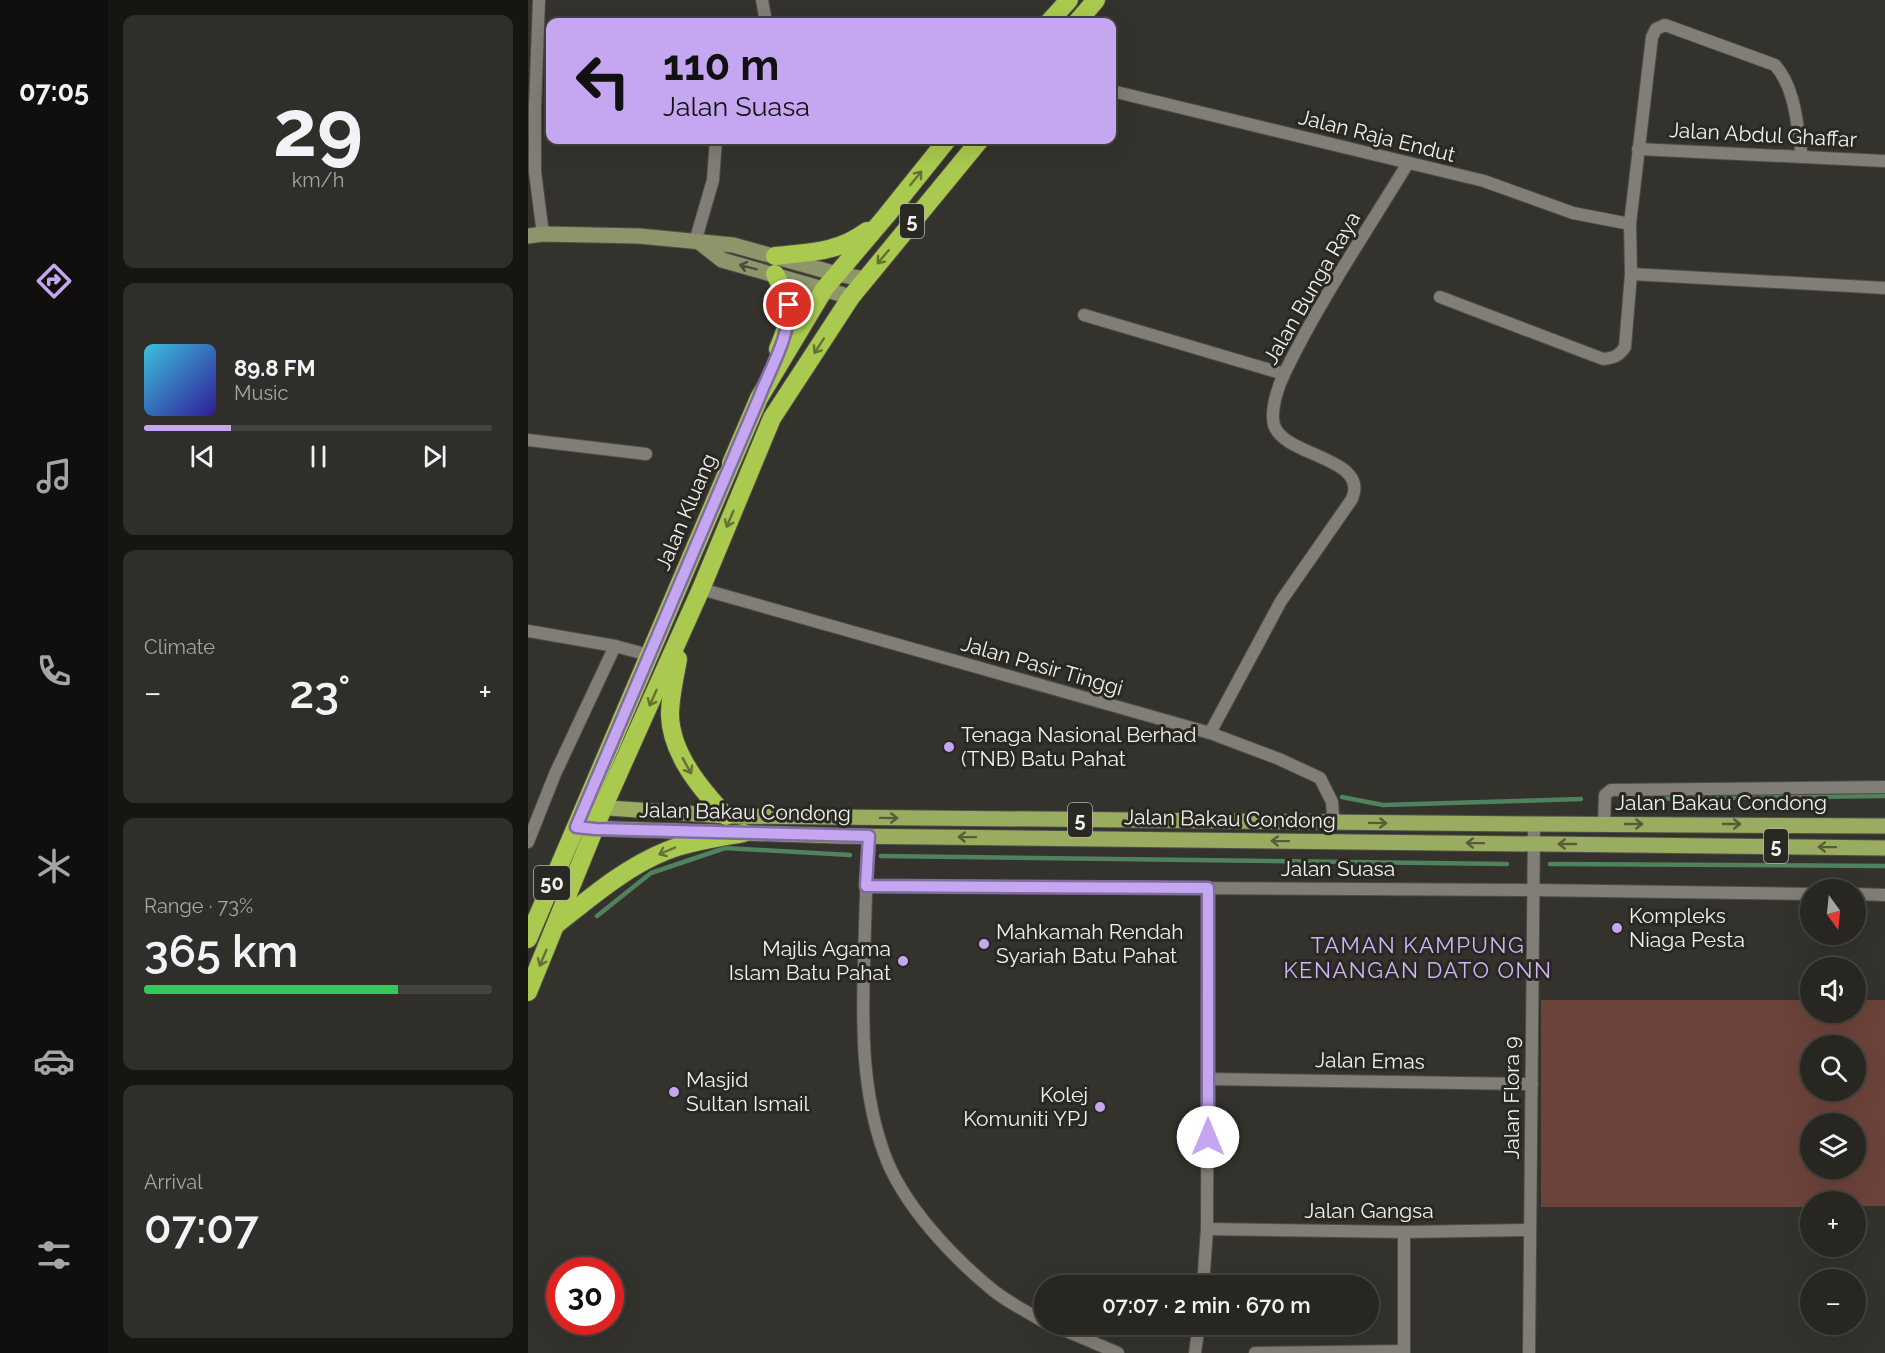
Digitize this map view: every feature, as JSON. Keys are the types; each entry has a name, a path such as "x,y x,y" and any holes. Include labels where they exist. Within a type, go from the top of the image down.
{"highway":[{"path":"1053,18 1069,0"},
{"path":"1080,18 1096,0"},
{"name":"Jalan Kluang","path":"528,992 595,829 594,807 649,655 759,398 825,288 944,144"},
{"name":"Jalan Kluang","path":"528,939 576,827 594,807 685,628 772,418 851,297 977,144"},
{"path":"759,398 786,332 789,318 789,305 775,265 852,242 886,216"},
{"path":"685,628 672,691 670,716 675,740 685,763 703,791 726,816"},
{"path":"557,924 617,877 665,851 692,842 744,833"}],"main road":[{"name":"Jalan Bakau Condong","path":"594,807 726,816 1330,819 1534,824 1885,826"},
{"name":"Jalan Bakau Condong","path":"576,827 869,836 1885,848"}],"street":[{"path":"539,0 532,40 536,235 639,236 697,242 722,260 775,265 865,279"},
{"path":"762,0 765,18"},
{"path":"1440,297 1603,359 1620,354 1625,347 1631,274 1630,224 1652,37 1656,29 1665,25 1775,64 1790,90 1802,157"},
{"name":"Jalan Raja Endut","path":"1116,93 1484,182 1573,213 1630,224"},
{"path":"697,242 712,180 716,144"},
{"name":"Jalan Abdul Ghaffar","path":"1638,149 1885,161"},
{"name":"Jalan Bunga Raya","path":"1210,733 1281,601 1356,490 1346,470 1286,440 1274,427 1273,411 1284,374 1327,296 1408,164"},
{"path":"775,265 851,297"},
{"path":"1631,274 1885,288"},
{"path":"1084,315 1284,374"},
{"path":"528,440 646,454"},
{"name":"Jalan Pasir Tinggi","path":"702,589 1210,733 1279,759 1320,778 1332,802 1330,819"},
{"path":"528,631 615,646 649,655"},
{"path":"528,842 555,774 615,646"},
{"path":"1604,824 1605,795 1611,790 1885,787"},
{"name":"Jalan Flora 9","path":"1529,1353 1534,824"},
{"path":"869,836 863,1050 872,1108 884,1154 900,1187 950,1252 995,1292 1034,1316"},
{"name":"Jalan Suasa","path":"866,886 1800,894"},
{"path":"1204,1275 1207,1229 1208,888"},
{"path":"1866,894 1885,895"},
{"name":"Jalan Emas","path":"1207,1080 1532,1084"},
{"name":"Jalan Gangsa","path":"1207,1229 1404,1232 1530,1230"},
{"path":"1255,1353 1404,1352 1404,1232"},
{"path":"1076,1335 1118,1353"},
{"path":"1194,1353 1197,1335"}],"shaded area":[{"path":"1541,1000 1800,1000 1800,1023 1866,1023 1866,1000 1885,1000 1885,1206 1866,1206 1866,1191 1800,1191 1800,1207 1541,1207"}],"waterway":[{"path":"1624,799 1885,796"},
{"path":"1342,797 1383,805 1581,799"},
{"path":"597,916 651,873 725,848 850,855"},
{"path":"881,856 1507,864"},
{"path":"1550,864 1885,866"}],"place":[{"name":"Tenaga Nasional Berhad (TNB) Batu Pahat","path":"949,747"},
{"name":"Kompleks Niaga Pesta","path":"1617,928"},
{"name":"Mahkamah Rendah Syariah Batu Pahat","path":"984,944"},
{"name":"Majlis Agama Islam Batu Pahat","path":"903,961"},
{"name":"Masjid Sultan Ismail","path":"674,1092"},
{"name":"Kolej Komuniti YPJ","path":"1100,1107"}],"district":[{"name":"TAMAN KAMPUNG KENANGAN DATO ONN","path":"1418,958"}],"route":[{"path":"789,305 786,332 576,827 869,836 866,886 1208,888 1208,1137"}]}
